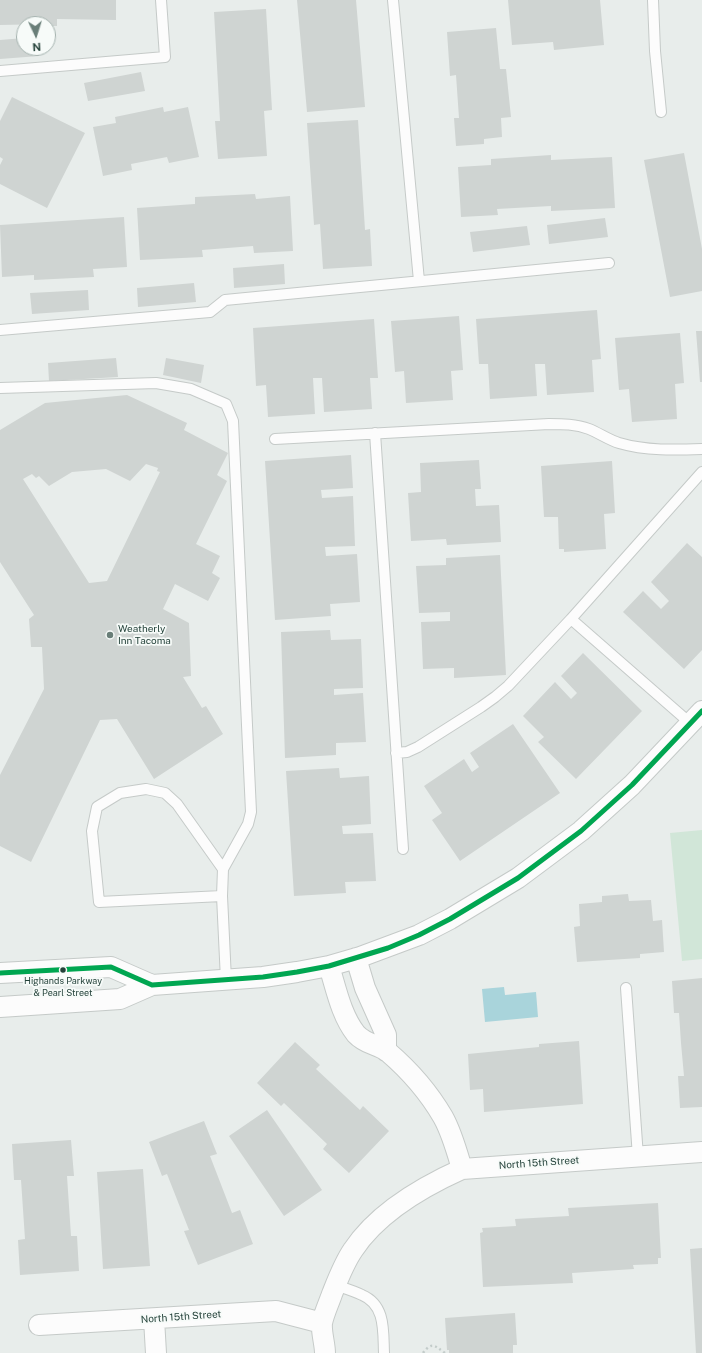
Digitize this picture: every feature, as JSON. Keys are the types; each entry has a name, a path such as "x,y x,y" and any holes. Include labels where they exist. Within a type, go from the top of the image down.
{"street":[{"path":"0,1007 120,999 152,985 263,977 297,972 329,966 356,958 419,935 450,919 518,878 581,831 632,785 696,717"},
{"path":"356,958 365,988 386,1035 386,1051"},
{"path":"329,966 348,1020 357,1035 369,1044 386,1051 408,1072 428,1095 443,1118 452,1138 462,1169"},
{"path":"0,973 111,967 152,985"},
{"name":"North 15th Street","path":"39,1325 276,1311 322,1323 335,1285 353,1250 367,1232 408,1197 427,1185 462,1169 702,1152"},
{"path":"154,1319 156,1353"},
{"path":"322,1323 326,1353"}],"lane":[{"path":"0,71 165,57 161,0"},
{"path":"393,0 418,281"},
{"path":"653,0 655,51 661,112"},
{"path":"0,330 210,312 225,300 609,263"},
{"path":"0,388 156,383 190,389 226,404 234,421 251,812 248,824 223,869 222,896 226,980"},
{"path":"275,439 549,424 572,425 589,429 618,443 637,447 702,449"},
{"path":"375,433 402,849"},
{"path":"396,753 407,752 418,747 495,697 508,686 571,619 702,472"},
{"path":"571,619 696,717"},
{"path":"222,896 99,902 92,831 97,807 120,793 146,789 165,793 177,804 223,869"},
{"path":"626,988 638,1157"},
{"path":"335,1285 364,1295 376,1305 382,1317 384,1353"}],"path":[{"path":"423,1353 431,1345 445,1353"}],"green space":[{"path":"702,830 702,959 682,961 670,833"}],"water":[{"path":"504,987 505,995 536,992 538,1017 485,1022 482,989"}],"building":[{"path":"0,0 116,0 116,20 57,19 56,26 56,16 16,16 16,25 0,25"},
{"path":"297,0 356,0 365,107 307,112"},
{"path":"508,0 600,0 604,45 554,50 553,42 512,45"},
{"path":"266,9 272,110 264,111 267,156 218,159 215,121 220,121 214,12"},
{"path":"496,28 500,69 506,69 511,117 501,118 502,137 484,139 484,144 456,146 454,118 459,118 456,75 450,76 447,32"},
{"path":"16,39 16,56 39,56 0,59 0,40"},
{"path":"141,72 145,91 88,101 84,83"},
{"path":"12,97 85,133 47,208 0,184 0,165 3,159 0,157 0,121"},
{"path":"163,107 164,112 188,107 199,157 169,163 167,157 131,164 132,170 103,176 93,127 116,123 115,117"},
{"path":"358,120 365,230 370,229 372,266 323,269 320,224 314,225 307,123"},
{"path":"684,153 702,249 702,291 670,297 644,160"},
{"path":"551,155 551,160 612,157 615,208 551,211 551,206 497,209 498,215 461,217 458,167 491,165 491,159"},
{"path":"255,194 256,199 290,196 293,251 254,253 253,246 202,250 203,257 140,260 137,208 195,204 195,197"},
{"path":"124,217 127,267 93,269 94,277 34,280 34,275 2,277 0,225"},
{"path":"605,218 608,237 549,244 547,225"},
{"path":"527,226 530,245 473,252 470,232"},
{"path":"284,264 285,284 234,288 233,268"},
{"path":"194,283 196,302 138,307 137,288"},
{"path":"88,290 89,310 32,314 30,293"},
{"path":"597,310 601,359 592,360 594,392 547,395 545,364 535,364 537,396 490,399 488,364 479,364 476,319"},
{"path":"459,316 463,370 451,371 453,400 406,403 404,371 395,372 391,321"},
{"path":"374,319 378,378 370,378 372,409 324,412 322,378 313,378 315,414 268,417 266,385 256,386 253,328"},
{"path":"696,331 702,331 702,382 700,382"},
{"path":"680,333 684,383 675,384 677,419 632,422 629,389 619,390 615,338"},
{"path":"116,358 118,377 49,381 48,363"},
{"path":"166,358 204,365 201,383 163,375"},
{"name":"Weatherly Inn Tacoma","path":"127,395 187,423 184,430 228,453 217,475 227,481 196,544 220,556 212,573 220,578 208,601 175,584 163,609 189,623 191,676 183,677 202,708 206,706 223,734 154,779 117,719 100,720 31,862 0,846 0,775 44,689 42,647 31,647 29,619 34,615 0,562 0,430 45,403","holes":["146,464 158,468 157,471 160,472 107,581 89,583 23,479 32,474 36,478 39,476 49,486 72,472 106,469 130,481"]},
{"path":"351,455 353,488 321,490 322,498 353,496 355,546 325,547 326,556 357,554 360,602 330,604 331,616 275,620 265,461"},
{"path":"479,460 481,489 475,489 476,506 499,505 501,542 447,545 446,539 411,541 408,493 421,492 420,463"},
{"path":"612,461 615,513 604,514 606,549 564,552 564,549 559,549 558,517 544,517 541,466"},
{"path":"687,543 702,557 702,650 684,669 623,612 643,591 661,609 669,601 651,582"},
{"path":"500,555 506,675 454,678 454,668 423,669 421,622 450,621 450,612 419,613 416,566 446,565 446,558"},
{"path":"330,630 331,640 361,639 363,688 334,689 334,695 363,693 366,742 336,743 336,755 285,758 281,632"},
{"path":"583,653 642,711 576,779 538,742 544,737 523,716 555,682 571,699 577,693 561,676"},
{"path":"513,724 560,793 460,861 432,820 442,813 424,786 464,759 472,772 479,767 470,753"},
{"path":"339,768 340,778 369,776 371,824 342,826 343,834 373,833 376,881 345,882 346,893 294,896 286,771"},
{"path":"628,894 629,901 651,900 653,921 662,920 664,952 640,954 640,958 577,962 574,927 580,926 579,904 602,902 602,896"},
{"path":"702,978 702,1107 680,1108 678,1076 684,1076 679,1013 674,1013 672,981"},
{"path":"579,1041 583,1104 484,1112 483,1089 470,1090 468,1054 539,1047 539,1044"},
{"path":"295,1042 320,1065 316,1069 360,1110 363,1106 389,1131 349,1173 323,1149 327,1144 284,1103 281,1106 257,1083"},
{"path":"267,1110 322,1190 284,1216 229,1136"},
{"path":"204,1121 217,1154 210,1156 232,1213 240,1210 253,1244 198,1265 184,1231 189,1230 167,1174 162,1176 149,1142"},
{"path":"71,1140 74,1176 67,1176 71,1236 77,1236 79,1271 20,1275 18,1240 25,1239 21,1180 14,1180 12,1144"},
{"path":"143,1169 150,1266 103,1269 97,1172"},
{"path":"658,1203 661,1258 658,1258 658,1264 633,1265 634,1269 572,1273 573,1283 483,1287 480,1233 483,1232 482,1228 516,1226 515,1219 569,1216 568,1208"},
{"path":"702,1248 702,1353 696,1353 690,1249"},
{"path":"515,1313 517,1345 513,1345 513,1353 449,1353 449,1350 447,1350 445,1318"}],"transit line":[{"path":"0,973 111,967 152,985 263,977 297,972 329,966 388,948 419,935 450,919 518,878 581,831 632,785 702,711"}],"place":[{"name":"Weatherly Inn Tacoma","path":"110,635"},
{"name":"Highands Parkway & Pearl Street","path":"63,970"}]}
